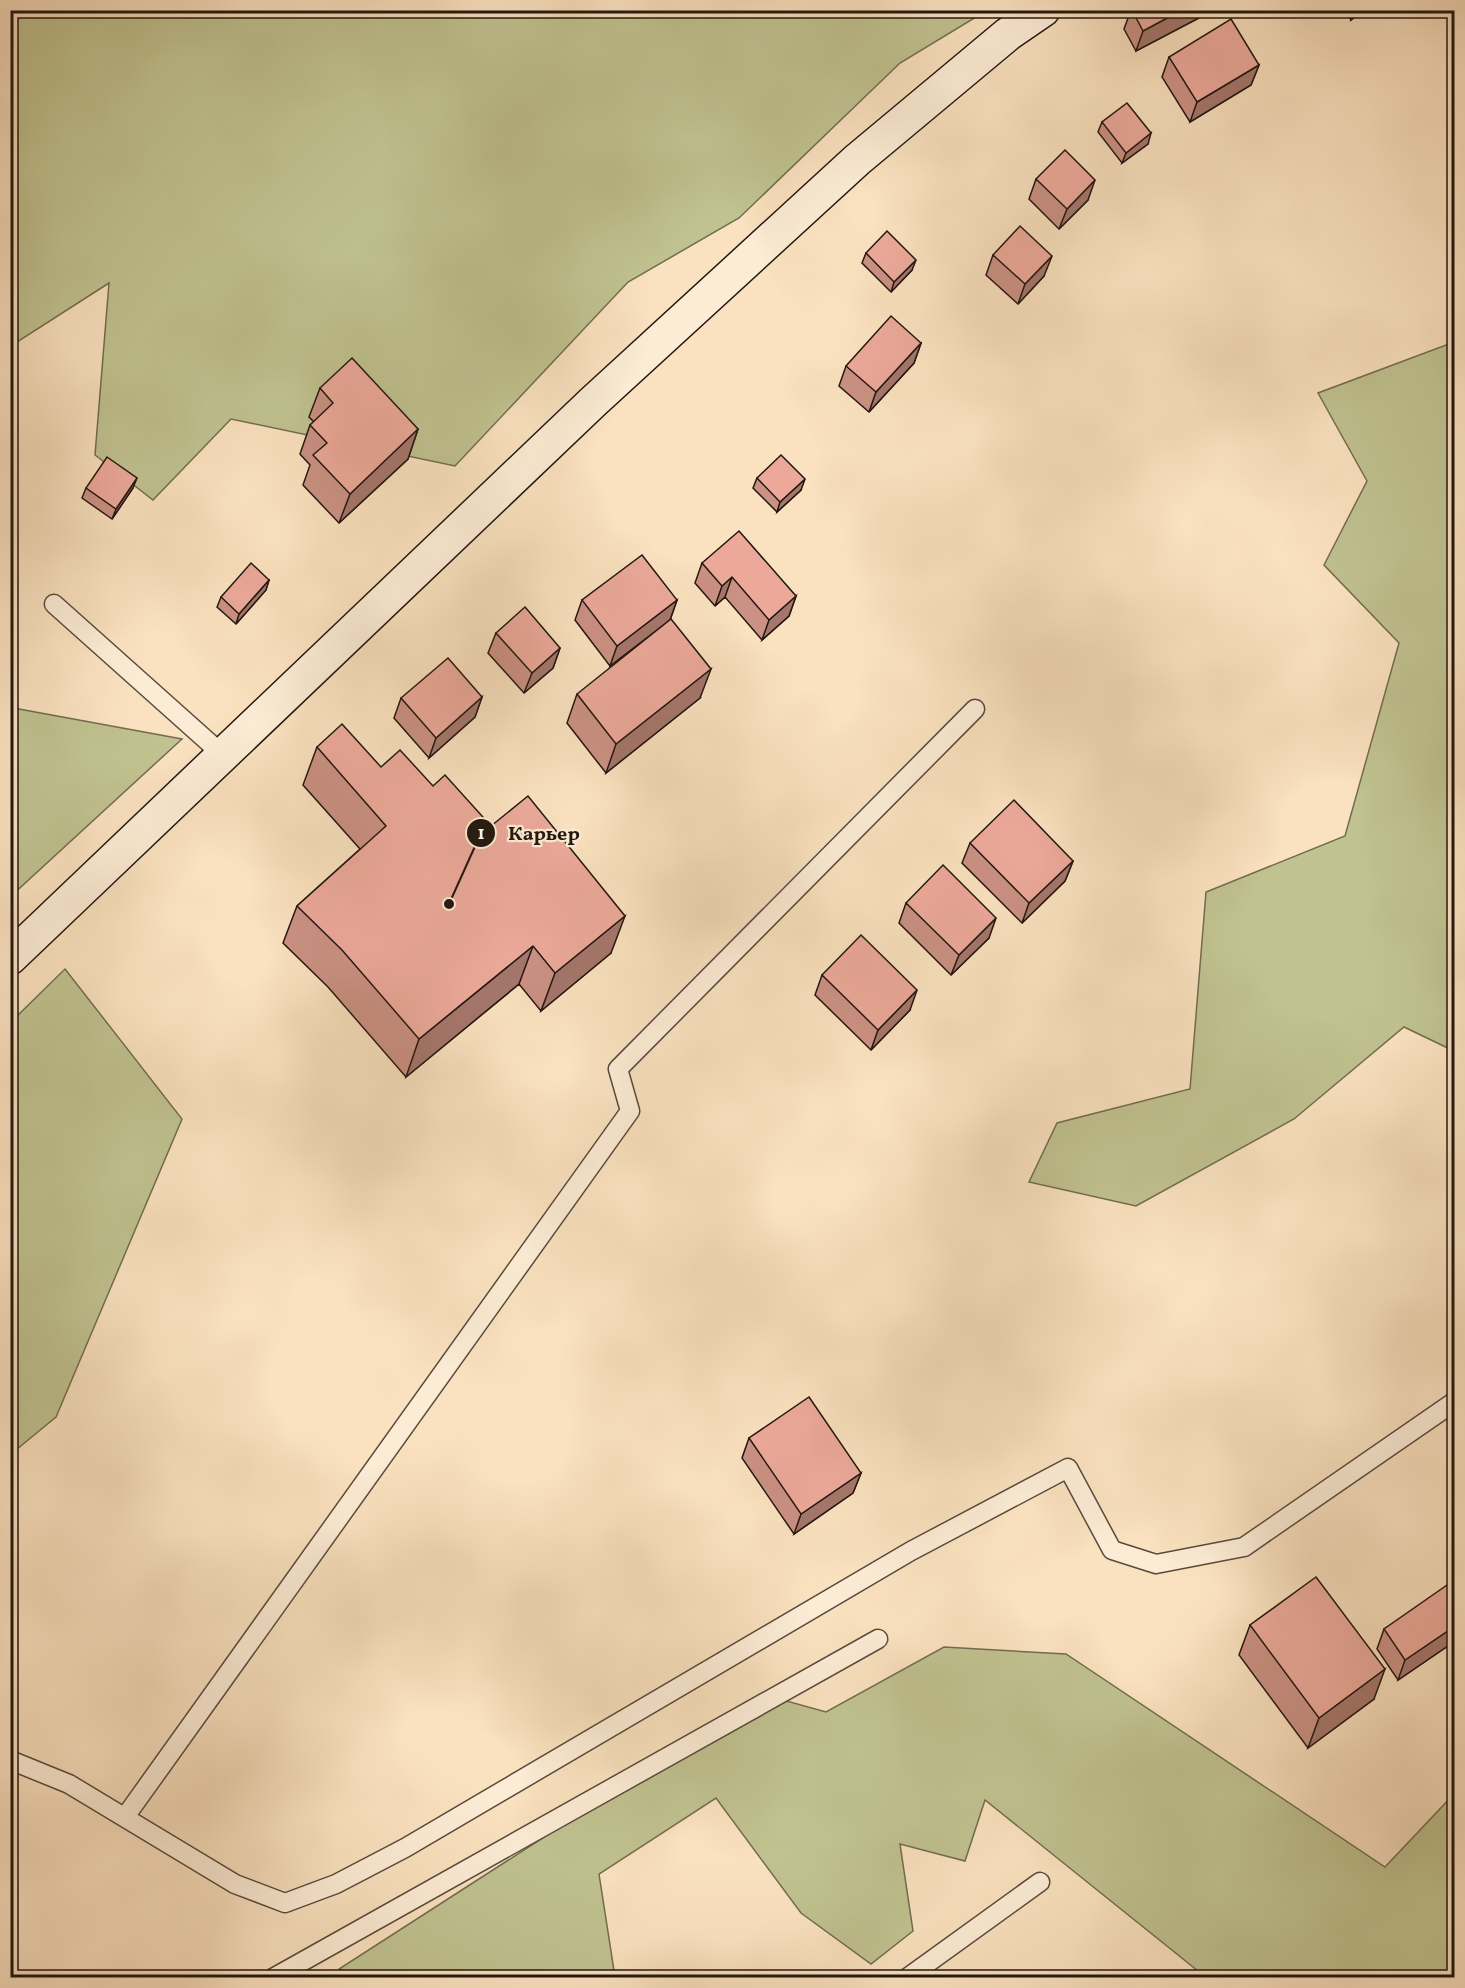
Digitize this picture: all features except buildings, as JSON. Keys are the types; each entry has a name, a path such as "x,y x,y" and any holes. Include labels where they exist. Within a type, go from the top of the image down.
{"main road":[{"path":"10,958 593,402 856,160 1008,34 1043,10"}],"lane":[{"path":"54,604 223,755"},
{"path":"125,1817 630,1111 618,1069 975,708"},
{"path":"10,1760 69,1784 235,1884 285,1903 336,1884 405,1848 911,1551 1068,1468 1112,1550 1156,1564 1244,1547 1455,1402"},
{"path":"273,1977 878,1639"},
{"path":"907,1977 1040,1882"}],"green space":[{"path":"11,11 986,11 900,63 739,218 628,282 455,466 231,419 153,500 95,455 109,283 11,346"},
{"path":"1454,342 1454,1051 1404,1027 1294,1119 1136,1206 1029,1182 1057,1123 1190,1089 1206,892 1345,836 1399,643 1324,565 1367,481 1318,393"},
{"path":"11,705 19,709 182,739 11,896"},
{"path":"65,969 182,1119 56,1417 11,1454 11,1022"},
{"path":"944,1647 1066,1654 1385,1867 1454,1794 1454,1977 1203,1977 985,1800 965,1861 900,1844 913,1931 871,1964 801,1913 716,1798 599,1874 615,1977 368,1978 339,1969 765,1695 826,1712"}],"place":[{"name":"Карьер","path":"449,904"}]}
